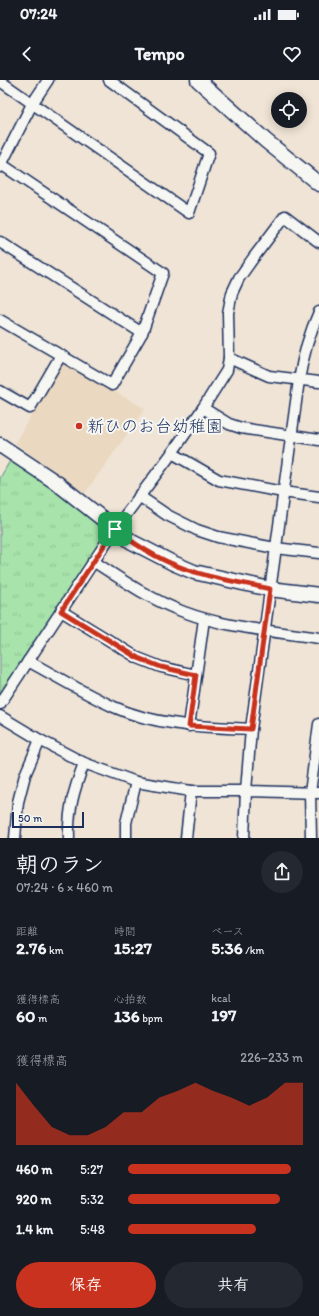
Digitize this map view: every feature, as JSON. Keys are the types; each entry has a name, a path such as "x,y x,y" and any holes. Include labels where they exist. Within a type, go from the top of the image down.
{"street":[{"path":"0,320 112,385 142,333 162,273 1,165 32,104 48,80"},
{"path":"0,81 190,213 209,153 109,80"},
{"path":"198,80 266,141 319,184"},
{"path":"0,704 93,561 139,496 172,453 227,370 229,358 228,312 232,293 239,278 285,216 319,242"},
{"path":"0,242 142,333"},
{"path":"244,838 251,729 275,548 303,357 318,315"},
{"path":"0,391 30,408 61,355"},
{"path":"229,358 269,376 319,382"},
{"path":"203,408 228,424 241,428 319,440"},
{"path":"0,445 57,483 132,542 153,554 194,572 270,589 319,595"},
{"path":"172,453 219,480 319,497"},
{"path":"139,496 167,514 197,530 218,537 275,548 319,554"},
{"path":"93,561 149,597 204,619 217,623 319,638"},
{"path":"61,611 138,658 161,667 196,675"},
{"path":"189,726 204,619"},
{"path":"28,661 114,708 148,718 189,726 251,729"},
{"path":"0,716 40,740 84,763 136,782 191,791 315,793"},
{"path":"311,838 319,724"},
{"path":"15,838 18,802 25,775 40,740"},
{"path":"69,838 68,823 72,795 84,763"},
{"path":"126,838 126,823 136,782"},
{"path":"186,838 191,791"}],"shaded area":[{"name":"新ひのお台幼稚園","path":"65,362 145,409 85,493 15,443 61,364"}],"green space":[{"path":"11,459 54,488 98,523 101,540 0,694 0,478"}],"place":[{"name":"新ひのお台幼稚園","path":"79,426"}],"route":[{"path":"115,529 132,542 153,554 194,572 270,589 251,729 189,726 196,675 161,667 138,658 61,611 115,529"}]}
